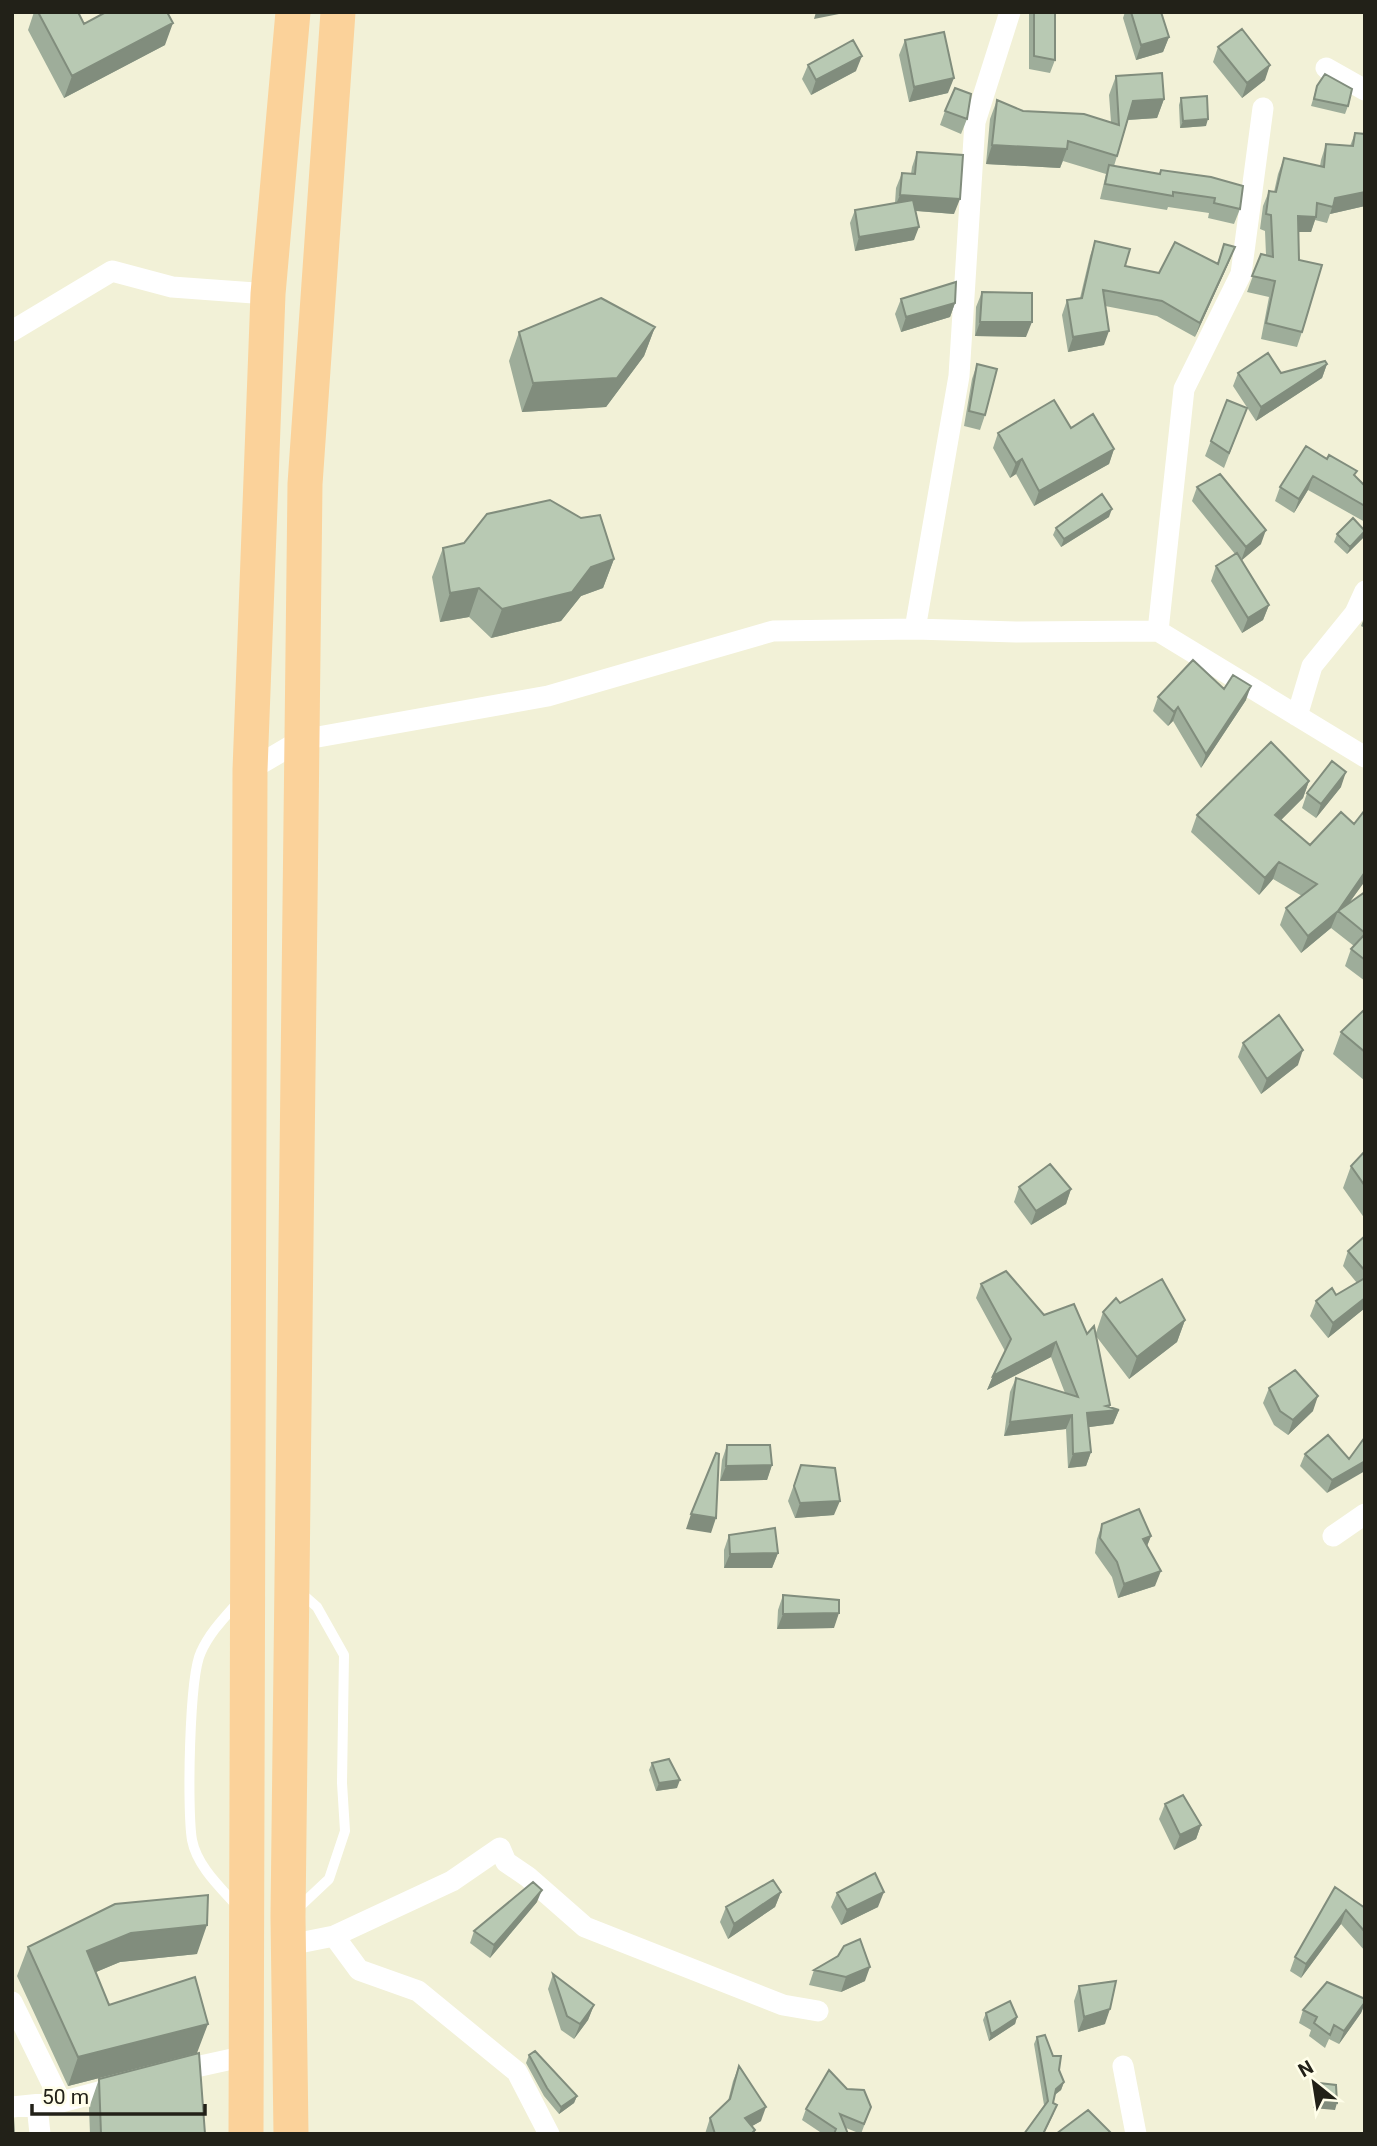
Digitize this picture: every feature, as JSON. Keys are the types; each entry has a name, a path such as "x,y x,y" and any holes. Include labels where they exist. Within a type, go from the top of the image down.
{"highway":[{"path":"246,2134 248,1920 245,1593 250,771 268,294 293,12"},
{"path":"290,2134 288,1931 291,1584 305,484 338,12"}],"street":[{"path":"915,629 959,376 975,122 1010,12"},
{"path":"1326,68 1365,90"},
{"path":"1158,631 1184,389 1241,274 1263,108"},
{"path":"12,331 112,271 172,287 268,294"},
{"path":"1297,716 1312,666 1355,613 1365,591"},
{"path":"250,771 301,740 548,696 773,631 915,629 1016,632 1158,631 1297,716 1335,736 1365,757"},
{"path":"1333,1536 1365,1514"},
{"path":"288,1931 334,1936 452,1881 500,1848 506,1863 528,1877 585,1927 783,2005 818,2011"},
{"path":"334,1936 359,1970 418,1991 517,2072 549,2134"},
{"path":"12,2002 61,2102"},
{"path":"12,2107 61,2102 246,2056"},
{"path":"1123,2066 1136,2134"},
{"path":"37,2105 40,2134"}],"lane":[{"path":"288,1931 329,1879 345,1831 342,1783 344,1655 317,1607 291,1584"},
{"path":"245,1593 215,1627 199,1655 191,1734 192,1841 204,1868 248,1920"}],"building":[{"path":"38,12 78,12 84,24 106,12 167,12 173,23 72,76"},
{"path":"1034,12 1055,12 1055,60 1034,56"},
{"path":"1131,12 1161,12 1169,37 1141,45"},
{"path":"1242,29 1270,65 1247,83 1218,47"},
{"path":"944,32 954,78 914,87 905,40"},
{"path":"853,40 862,56 816,80 808,65"},
{"path":"1162,73 1164,99 1133,101 1117,156 1068,141 1067,149 992,145 997,100 1023,111 1084,114 1119,125 1116,76"},
{"path":"1325,74 1352,89 1348,106 1314,99 1317,86"},
{"path":"955,88 971,94 967,119 945,111"},
{"path":"1207,96 1208,119 1183,121 1181,98"},
{"path":"1355,133 1365,134 1365,192 1335,198 1333,207 1317,203 1316,217 1298,216 1299,260 1322,265 1302,332 1266,323 1275,281 1252,276 1261,254 1273,257 1271,215 1266,214 1269,191 1276,192 1284,158 1324,167 1326,144 1353,146"},
{"path":"917,152 963,155 960,199 900,195 902,173 915,174"},
{"path":"1109,165 1160,174 1161,170 1211,177 1243,186 1240,209 1214,203 1215,198 1173,192 1173,196 1105,184"},
{"path":"913,200 919,227 859,237 855,210"},
{"path":"1095,241 1130,249 1125,266 1159,273 1175,242 1218,264 1224,244 1235,247 1200,323 1162,301 1103,290 1109,331 1073,337 1067,300 1082,298"},
{"path":"956,282 955,303 906,317 901,299"},
{"path":"982,292 1032,293 1032,322 980,322"},
{"path":"601,298 655,327 617,378 533,383 519,332"},
{"path":"1268,353 1281,373 1325,361 1327,364 1261,407 1238,373"},
{"path":"977,364 997,369 985,415 969,411"},
{"path":"1054,400 1071,428 1093,414 1114,449 1039,491 1022,459 1016,463 998,433"},
{"path":"1227,400 1247,408 1229,453 1211,441"},
{"path":"1306,446 1327,459 1329,455 1357,471 1354,475 1365,486 1365,506 1313,476 1299,499 1280,487"},
{"path":"1220,474 1266,530 1246,547 1197,487"},
{"path":"1102,494 1112,509 1064,539 1056,528"},
{"path":"550,500 581,518 600,515 614,559 591,567 572,592 502,609 479,588 450,593 443,548 464,543 487,514"},
{"path":"1353,518 1365,531 1350,547 1337,534"},
{"path":"1237,553 1269,605 1248,618 1216,566"},
{"path":"1193,660 1224,689 1233,675 1251,686 1206,754 1178,707 1174,712 1158,697"},
{"path":"1271,742 1309,781 1275,815 1310,845 1341,812 1354,824 1365,810 1365,872 1338,911 1308,936 1286,908 1317,884 1279,862 1265,878 1197,815"},
{"path":"1332,761 1346,772 1321,804 1307,793"},
{"path":"1365,892 1365,933 1338,911"},
{"path":"1365,934 1365,960 1351,949"},
{"path":"1365,1009 1365,1052 1341,1032"},
{"path":"1279,1015 1303,1050 1267,1079 1243,1043"},
{"path":"1365,1151 1365,1186 1351,1166"},
{"path":"1050,1164 1071,1189 1036,1211 1019,1187"},
{"path":"1365,1236 1365,1271 1348,1251"},
{"path":"1006,1271 1044,1315 1074,1304 1087,1334 1094,1326 1110,1405 1106,1406 1119,1410 1087,1413 1091,1452 1073,1454 1072,1415 1010,1422 1016,1378 1078,1397 1056,1342 993,1376 1011,1339 981,1284"},
{"path":"1365,1278 1365,1298 1333,1323 1316,1301 1332,1288 1336,1295"},
{"path":"1162,1279 1185,1320 1137,1357 1103,1312 1116,1298 1120,1303"},
{"path":"1295,1370 1318,1396 1293,1420 1280,1411 1269,1388"},
{"path":"1328,1435 1349,1459 1365,1437 1365,1461 1332,1480 1305,1454"},
{"path":"727,1445 770,1445 772,1465 726,1466"},
{"path":"716,1453 719,1454 716,1518 691,1514"},
{"path":"801,1465 835,1468 840,1501 800,1503 794,1486"},
{"path":"1139,1509 1151,1536 1143,1539 1161,1571 1124,1584 1117,1562 1100,1538 1102,1524"},
{"path":"775,1528 778,1553 730,1554 729,1535"},
{"path":"783,1595 839,1600 839,1613 783,1614"},
{"path":"669,1759 680,1780 659,1783 652,1763"},
{"path":"1183,1795 1201,1825 1180,1835 1165,1804"},
{"path":"875,1873 884,1892 847,1910 837,1893"},
{"path":"773,1880 781,1892 734,1924 726,1907"},
{"path":"533,1882 542,1890 494,1945 474,1931"},
{"path":"1335,1887 1365,1908 1365,1932 1346,1910 1306,1964 1295,1957"},
{"path":"208,1895 207,1925 131,1933 87,1951 109,2005 195,1977 208,2024 78,2057 28,1947 115,1904"},
{"path":"860,1939 870,1967 846,1977 814,1970 838,1956 844,1946"},
{"path":"553,1974 594,2005 580,2024 567,2016"},
{"path":"1116,1981 1110,2009 1084,2017 1079,1986"},
{"path":"1327,1982 1365,1999 1344,2031 1334,2025 1330,2035 1314,2023 1317,2017 1303,2010"},
{"path":"1010,2001 1017,2017 991,2034 986,2013"},
{"path":"1045,2035 1053,2056 1061,2056 1059,2070 1064,2082 1056,2089 1053,2103 1057,2105 1043,2134 1024,2134 1048,2101 1037,2037"},
{"path":"535,2051 577,2096 561,2107 529,2055"},
{"path":"199,2053 205,2134 101,2134 99,2079"},
{"path":"739,2066 766,2107 745,2118 755,2130 751,2134 715,2134 710,2118 730,2099"},
{"path":"829,2070 847,2089 864,2090 871,2107 864,2124 840,2114 848,2134 834,2134 836,2129 806,2109"},
{"path":"1319,2083 1336,2085 1337,2103 1316,2100"},
{"path":"1088,2110 1112,2134 1056,2134"}]}
